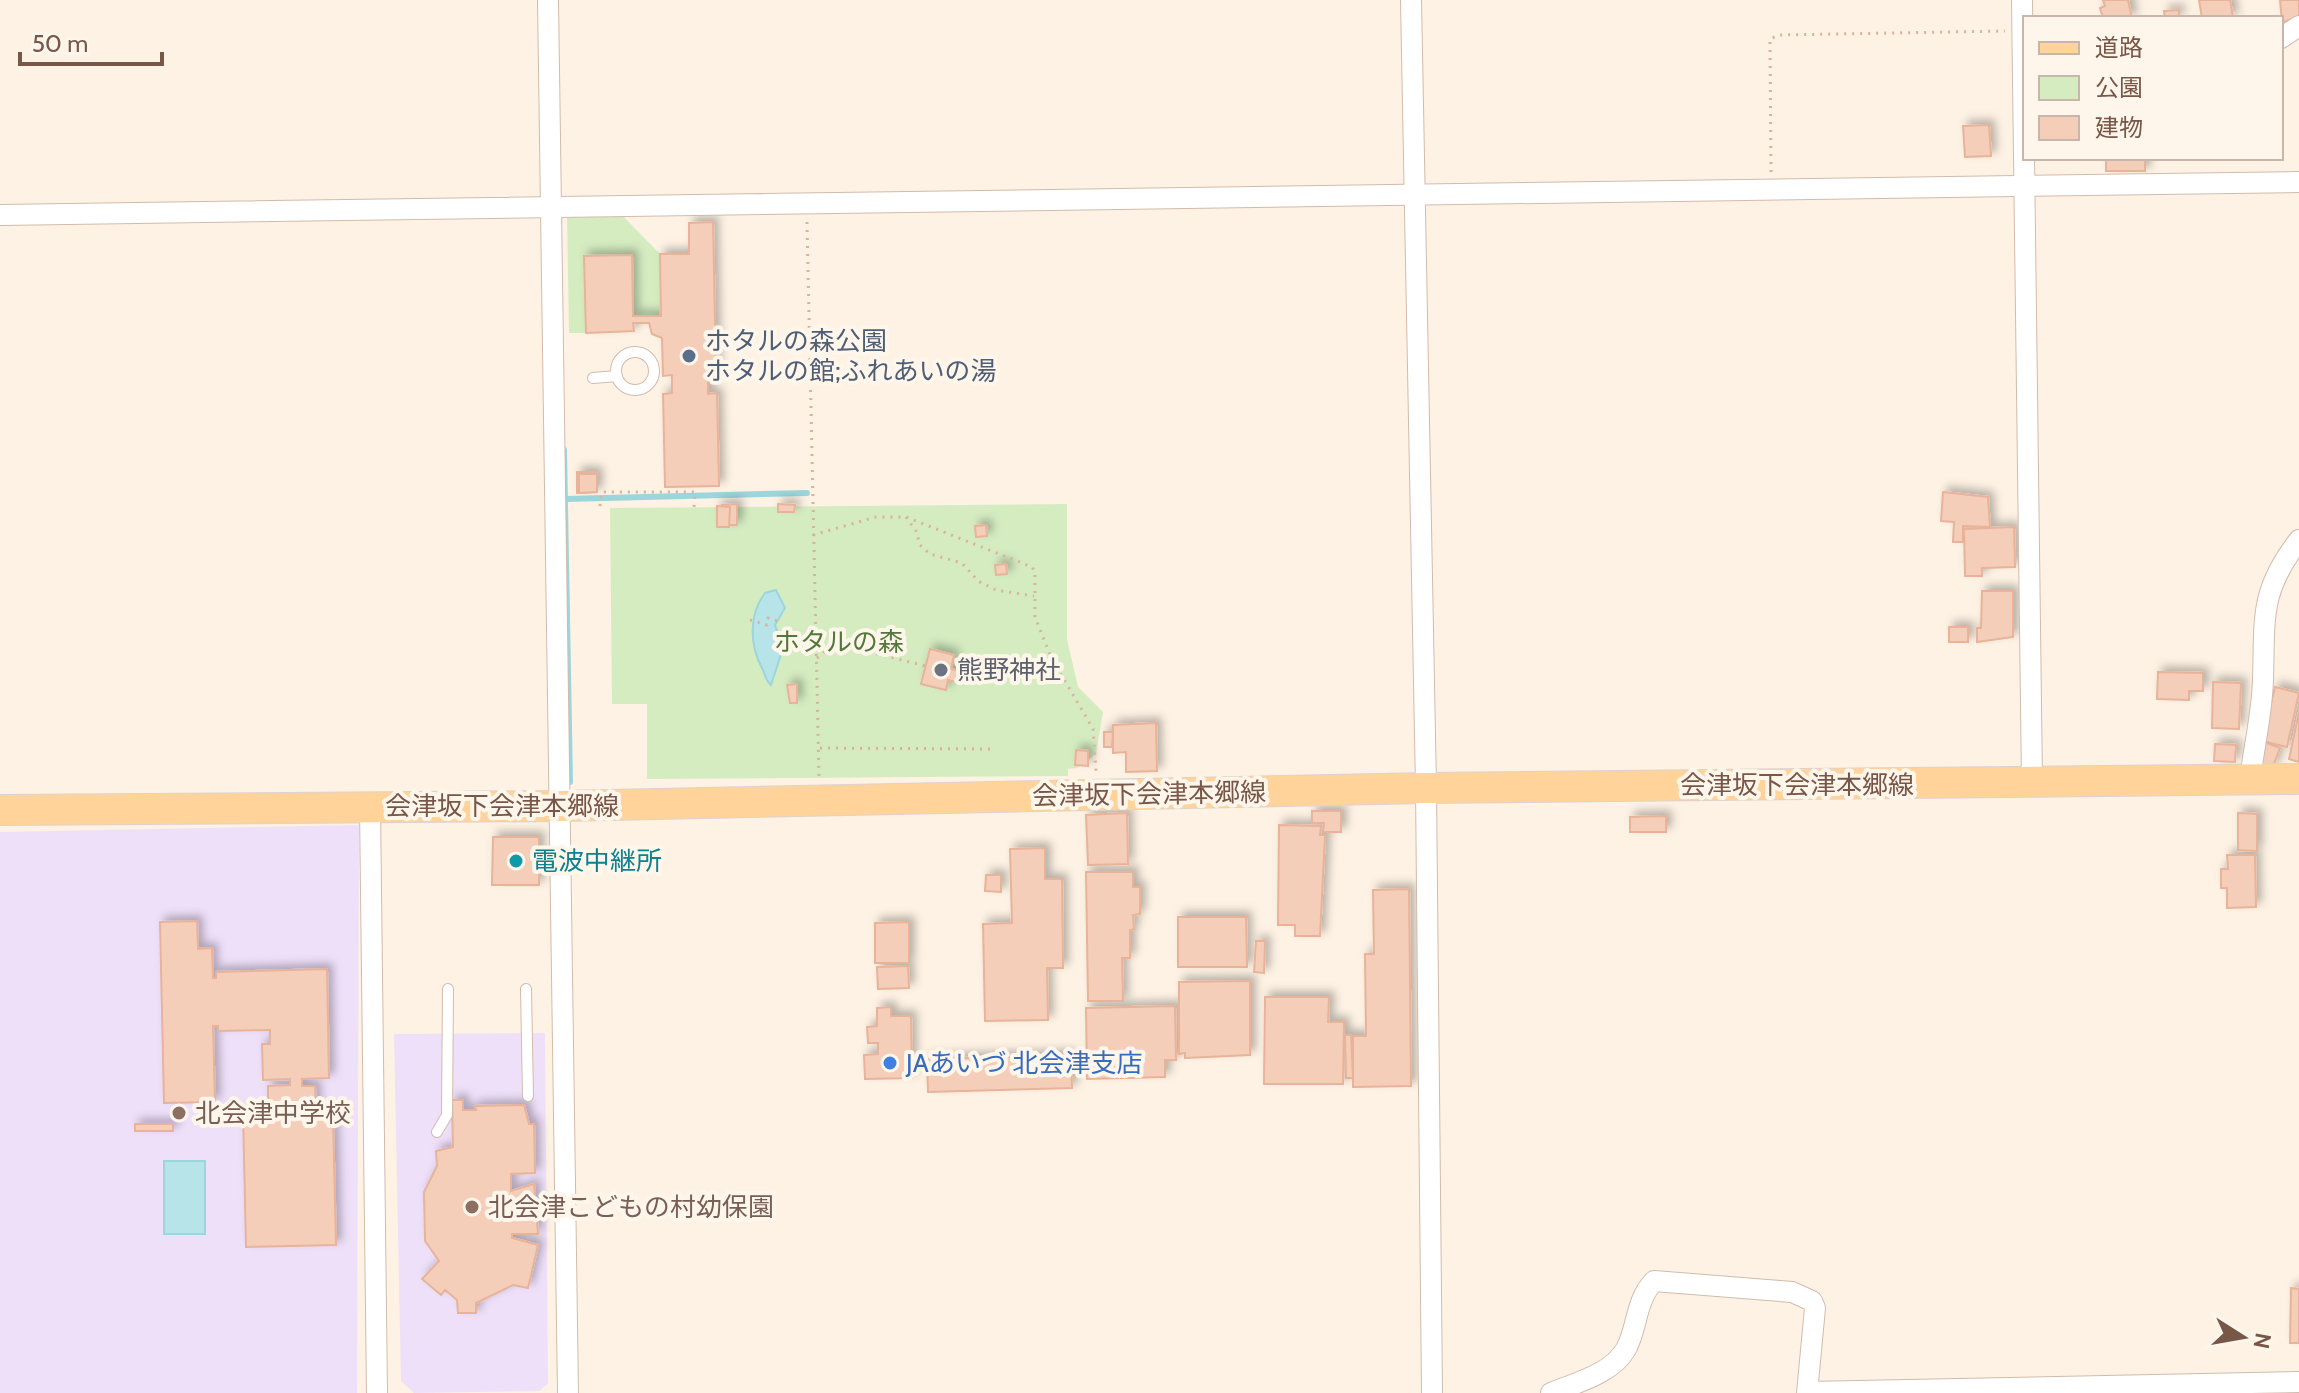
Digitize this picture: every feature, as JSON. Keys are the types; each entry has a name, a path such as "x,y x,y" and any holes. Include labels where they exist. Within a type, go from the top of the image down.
{"main road":[{"name":"会津坂下会津本郷線","path":"0,810 561,806 1426,788 2299,779"}],"street":[{"path":"548,0 568,1393"},
{"path":"1411,0 1426,788 1432,1393"},
{"path":"2022,0 2023,61"},
{"path":"2025,160 2032,783"},
{"path":"0,215 2299,182"},
{"path":"2250,779 2263,681 2267,602 2277,569 2299,540"},
{"path":"370,806 377,1393"},
{"path":"1551,1393 1617,1361 1627,1348 1643,1293 1654,1281 1792,1292 1812,1301 1815,1308 1808,1392 2299,1382"}],"lane":[{"path":"593,378 617,376"},
{"path":"437,1132 447,1115 448,989"},
{"path":"526,989 528,1096"}],"path":[{"path":"1771,188 1770,39 1779,35 2022,31"},
{"path":"806,202 820,748 818,801"},
{"path":"600,506 602,492 695,492 694,507"},
{"path":"813,535 876,517 906,517 971,540 1032,567 1035,572 1035,617 1051,657 1079,711 1093,729 1097,795"},
{"path":"906,517 916,531 920,545 930,554 962,563 978,581 996,590 1034,596"},
{"path":"750,620 767,625 768,618 781,622"},
{"path":"817,658 828,649 841,645 926,666"},
{"path":"820,748 994,749"}],"shaded area":[{"name":"北会津中学校","path":"359,825 357,1393 0,1393 0,832"},
{"name":"北会津こどもの村幼保園","path":"545,1033 548,1384 539,1391 414,1393 401,1381 394,1034"}],"green space":[{"path":"618,211 660,254 661,316 633,316 632,255 586,333 569,333 567,215"},
{"name":"ホタルの森","path":"1067,504 1067,639 1078,687 1103,712 1096,754 1077,768 1068,769 1068,776 647,779 647,704 612,704 610,508"}],"water":[{"path":"776,590 785,608 775,625 783,648 771,685 755,650 753,621 765,593"},
{"path":"164,1161 205,1161 205,1234 164,1234"}],"building":[{"path":"2103,0 2128,0 2132,16 2102,16 2100,8 2105,6"},
{"path":"2199,0 2230,0 2233,16 2202,16"},
{"path":"2280,0 2299,0 2299,18 2283,22"},
{"path":"2179,10 2179,16 2165,16 2164,11"},
{"path":"1989,125 1991,156 1965,157 1963,126"},
{"path":"2106,160 2145,160 2145,171 2106,171"},
{"name":"ホタルの森公園 ホタルの館;ふれあいの湯","path":"713,222 716,374 708,374 708,394 717,393 719,486 665,487 663,394 672,393 672,375 663,376 662,338 652,334 649,323 633,323 634,331 586,333 584,256 632,255 633,316 661,316 660,254 689,254 689,223"},
{"path":"577,472 596,472 597,492 577,493"},
{"path":"579,474 597,474 597,492 579,493"},
{"path":"1943,492 1988,497 1990,527 1963,526 1963,542 1953,542 1954,522 1941,521"},
{"path":"737,504 737,525 722,525 722,505"},
{"path":"778,504 795,505 794,512 778,512"},
{"path":"717,506 730,507 729,527 717,527"},
{"path":"986,525 987,536 976,537 975,526"},
{"path":"2014,527 2015,567 1982,568 1982,576 1965,576 1964,529"},
{"path":"1006,564 1007,574 996,575 995,565"},
{"path":"1982,591 2013,591 2013,637 1977,642 1977,628 1981,628"},
{"path":"1949,627 1968,627 1968,642 1949,642"},
{"name":"熊野神社","path":"930,649 954,655 951,669 963,672 960,683 948,680 946,690 921,684"},
{"path":"2158,672 2203,673 2203,691 2189,691 2189,700 2157,699"},
{"path":"2213,682 2241,683 2239,729 2212,728"},
{"path":"797,684 797,703 790,703 787,685"},
{"path":"2275,687 2299,693 2287,747 2262,741"},
{"path":"2299,712 2299,762 2289,759"},
{"path":"1156,723 1157,771 1126,772 1126,752 1113,753 1113,725"},
{"path":"1104,732 1113,732 1112,747 1104,747"},
{"path":"2264,742 2280,748 2272,769 2257,763"},
{"path":"2215,744 2236,745 2235,762 2214,761"},
{"path":"1076,750 1088,751 1088,766 1075,765"},
{"path":"1312,811 1341,811 1341,832 1323,832 1324,823 1312,823"},
{"path":"1127,813 1128,864 1088,865 1086,815"},
{"path":"2238,813 2257,814 2257,851 2238,850"},
{"path":"1666,816 1666,832 1630,832 1630,817"},
{"path":"1279,825 1321,826 1320,835 1325,835 1320,936 1295,936 1295,925 1278,925"},
{"name":"電波中継所","path":"493,837 539,837 539,885 492,885"},
{"path":"1045,848 1045,879 1062,879 1063,968 1047,968 1048,1020 985,1021 983,924 1012,923 1010,849"},
{"path":"2227,855 2255,855 2256,907 2227,908 2227,888 2221,888 2221,869 2228,869"},
{"path":"1086,872 1133,872 1133,887 1140,887 1140,914 1133,915 1134,929 1130,930 1130,958 1122,958 1123,1001 1088,1001"},
{"path":"986,875 1001,875 1001,892 985,891"},
{"path":"1409,889 1411,1086 1353,1087 1353,1036 1366,1036 1365,954 1374,954 1373,890"},
{"path":"1178,917 1246,917 1247,967 1178,967"},
{"path":"197,921 198,949 212,948 213,978 216,978 216,972 327,969 329,1078 302,1079 302,1086 315,1086 316,1119 333,1118 336,1245 246,1247 243,1113 268,1112 268,1086 290,1085 290,1079 263,1080 262,1044 270,1044 270,1030 218,1031 218,1026 213,1026 215,1102 164,1103 160,922"},
{"path":"909,922 909,963 875,963 875,923"},
{"path":"1256,941 1265,941 1264,973 1254,972"},
{"path":"908,966 909,988 878,989 877,967"},
{"path":"1250,981 1250,1055 1185,1058 1185,1053 1179,1054 1179,982"},
{"path":"1265,997 1329,997 1328,1022 1344,1022 1343,1084 1264,1084"},
{"path":"1175,1006 1176,1060 1165,1060 1165,1077 1087,1079 1086,1008"},
{"path":"891,1007 891,1016 911,1016 912,1078 865,1079 864,1055 878,1054 878,1043 868,1043 867,1027 877,1026 877,1008"},
{"path":"1345,1035 1351,1035 1353,1078 1346,1078"},
{"path":"1071,1055 1072,1088 928,1092 927,1059"},
{"path":"452,1100 463,1100 463,1110 476,1110 475,1106 524,1105 529,1124 534,1124 535,1173 511,1174 511,1191 534,1184 538,1234 512,1234 512,1238 538,1245 528,1288 513,1285 476,1303 476,1313 458,1313 457,1300 445,1290 441,1295 422,1279 439,1261 425,1241 424,1192 437,1166 436,1151 453,1147"},
{"path":"135,1124 173,1124 173,1131 135,1131"},
{"path":"2291,1288 2299,1289 2299,1343 2290,1343"}],"waterway":[{"path":"564,450 570,782"},
{"path":"565,499 807,493"}],"place":[{"name":"ホタルの森公園 ホタルの館;ふれあいの湯","path":"689,356"},
{"name":"熊野神社","path":"941,670"},
{"name":"電波中継所","path":"516,861"},
{"name":"JAあいづ 北会津支店","path":"890,1063"},
{"name":"北会津中学校","path":"179,1113"},
{"name":"北会津こどもの村幼保園","path":"472,1207"}]}
